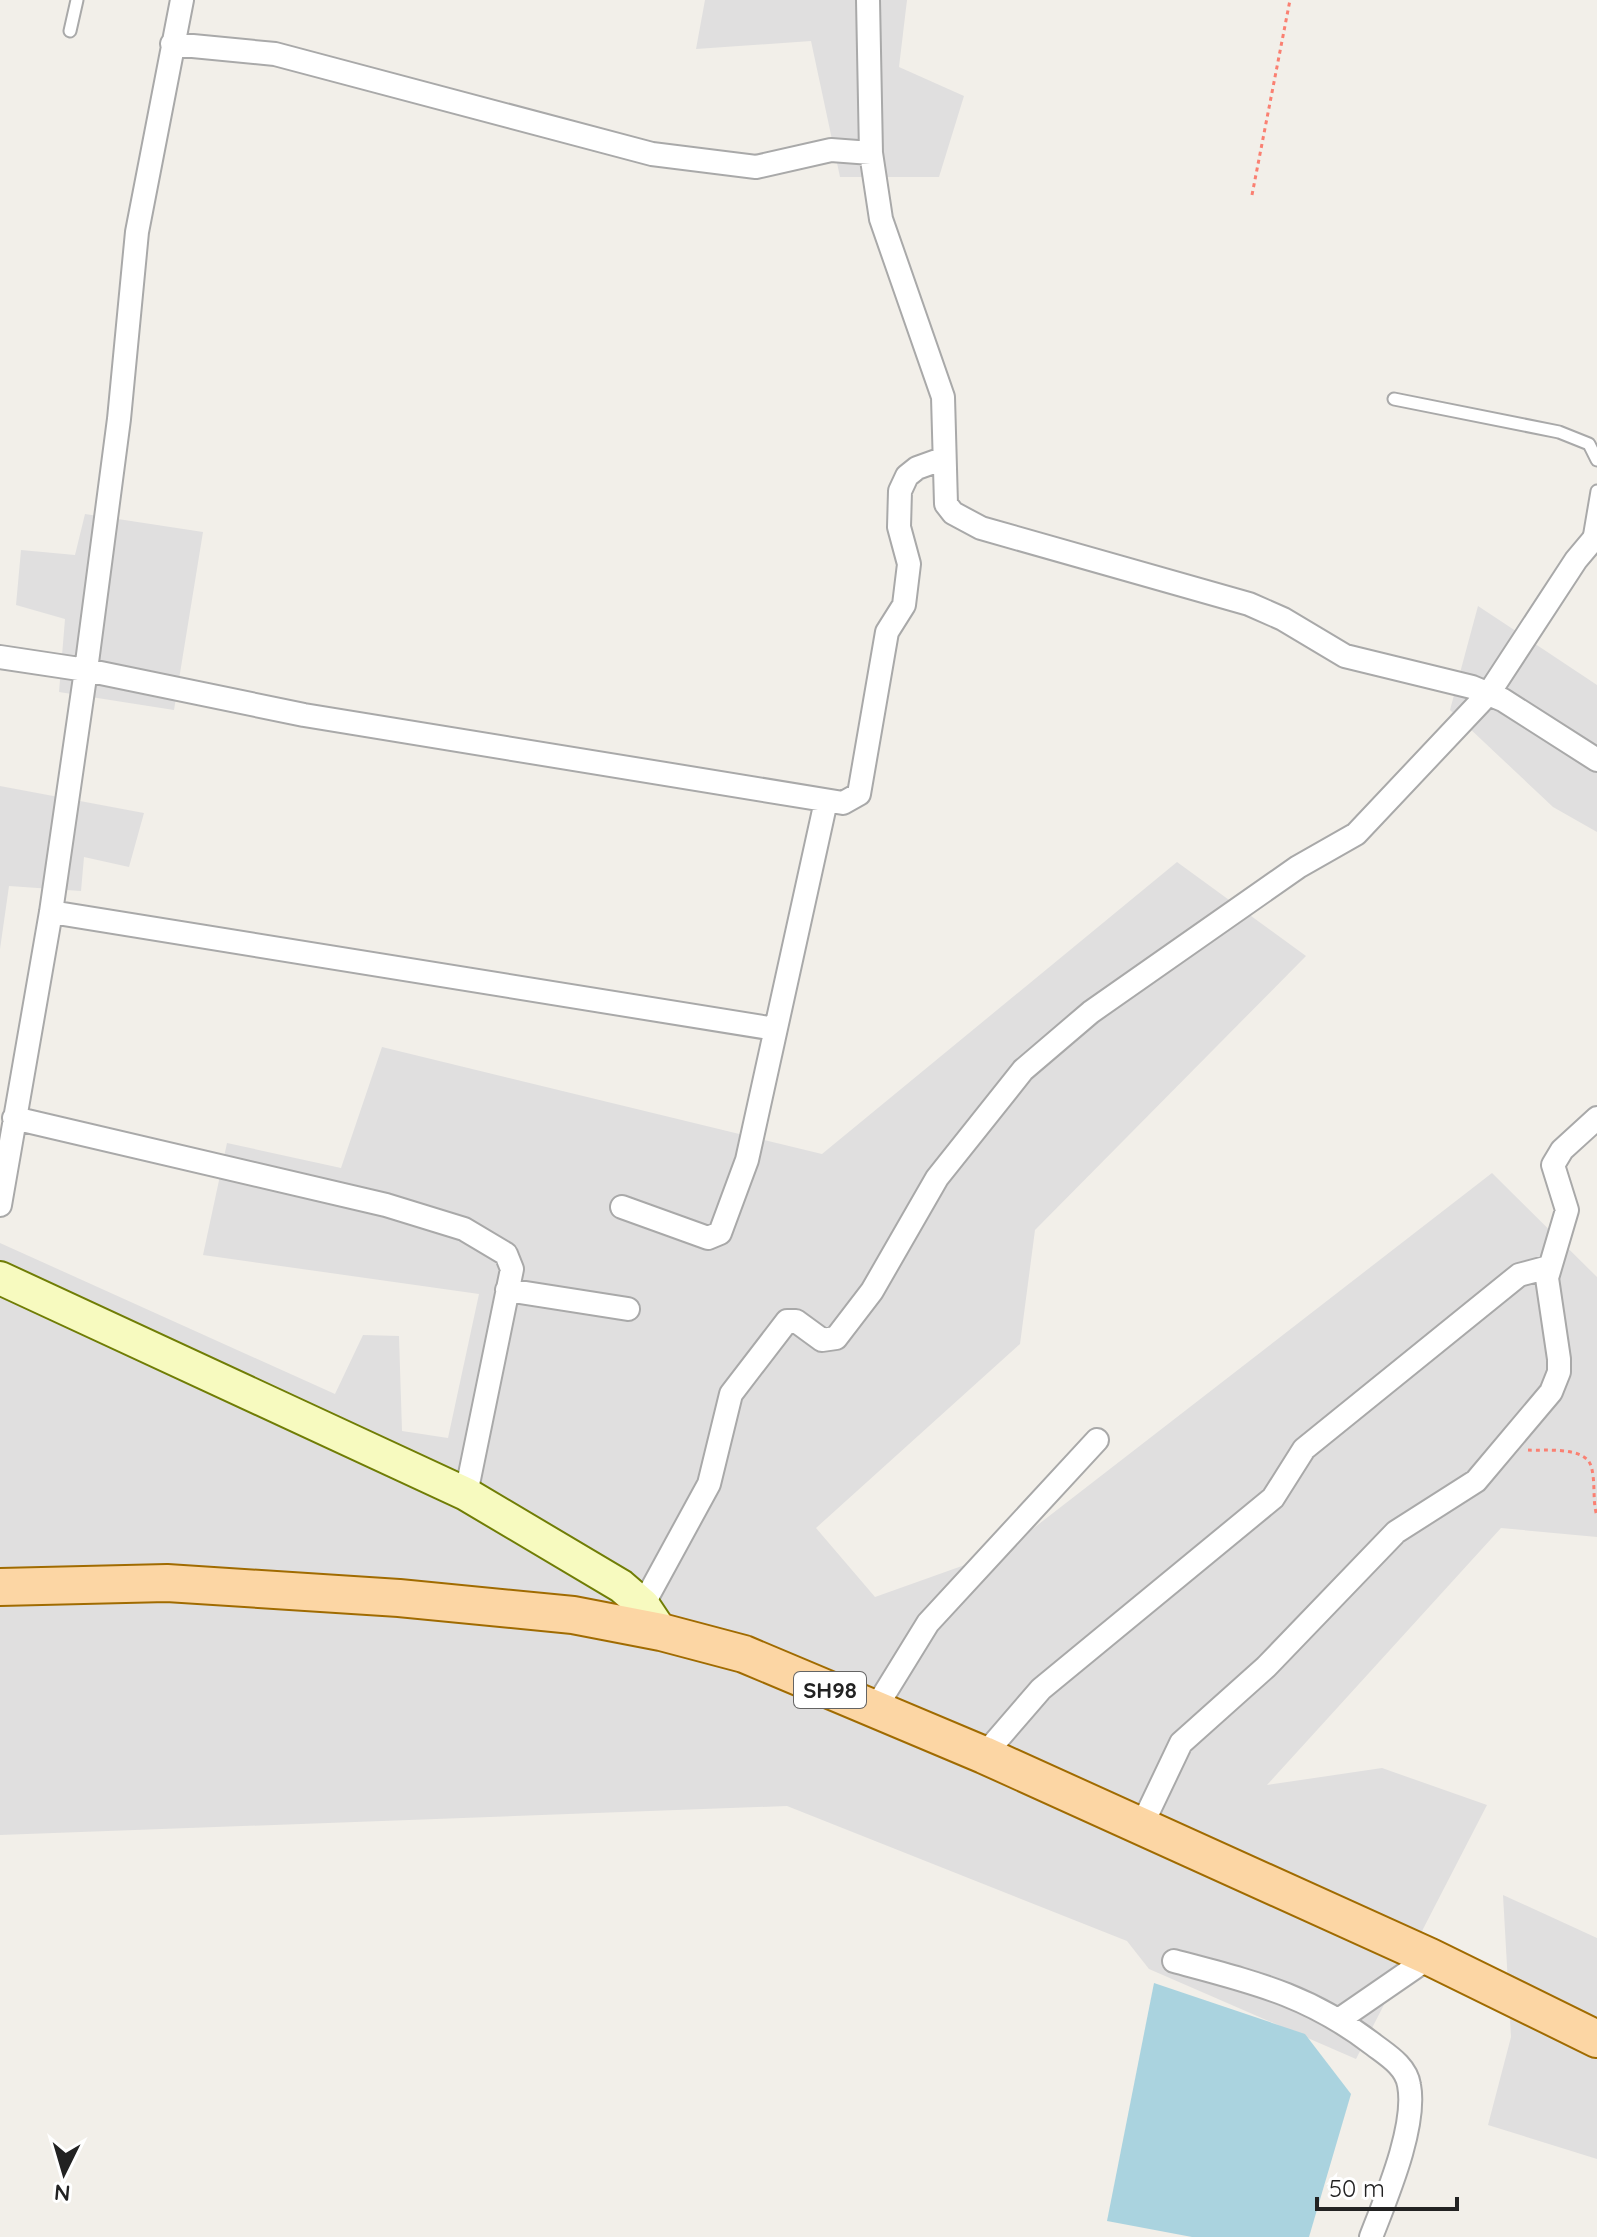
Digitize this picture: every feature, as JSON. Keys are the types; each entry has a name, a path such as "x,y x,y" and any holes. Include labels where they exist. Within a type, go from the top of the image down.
{"main road":[{"name":"SH98","path":"0,1587 167,1583 399,1598 573,1615 652,1618 984,1755 1430,1957 1597,2039"}],"street":[{"path":"0,1205 51,912 86,670 119,419 137,232 182,0"},
{"path":"868,0 871,153 886,239 943,397 942,459 946,504 965,521 981,528 1249,604 1283,619 1345,656 1489,693 1597,760"},
{"path":"172,44 275,54 652,154 756,167 831,150 871,153"},
{"path":"0,657 86,670 304,715 843,803 859,794 887,632 904,605 909,564 899,527 900,491 907,476 917,468 942,459"},
{"path":"0,1278 466,1494 621,1586 652,1618 709,1484 731,1394 787,1321 796,1321 822,1340 836,1338 872,1291 937,1178 1042,1051 1091,1012 1298,867 1356,834 1489,693 1593,539"},
{"path":"622,1207 708,1238 720,1233 744,1173 826,801"},
{"path":"51,912 775,1029"},
{"path":"14,1118 386,1205 464,1229 506,1254 512,1269 466,1494"},
{"path":"1141,1827 1173,1757 1190,1733 1266,1667 1396,1532 1466,1491 1551,1392 1559,1372 1546,1289 1549,1267 1567,1210 1553,1165 1562,1150 1597,1118"},
{"path":"984,1755 1041,1689 1273,1498 1304,1449 1511,1281 1529,1271 1549,1267"},
{"path":"507,1290 628,1309"},
{"path":"875,1709 928,1623 1097,1440"},
{"path":"1340,2019 1430,1957"},
{"path":"1174,1961 1281,1991 1340,2019 1396,2062 1410,2087 1401,2152 1371,2237"}],"lane":[{"path":"70,31 77,0"},
{"path":"1394,399 1559,432 1589,444 1597,460"},
{"path":"1593,539 1597,491"}],"path":[{"path":"1252,195 1290,0"},
{"path":"1503,1449 1574,1453 1585,1457 1591,1465 1597,1516"}],"shaded area":[{"path":"705,0 907,0 899,67 964,96 939,177 840,177 811,41 696,49"},
{"path":"85,514 203,532 174,710 59,692 65,619 16,605 21,550 75,555"},
{"path":"1478,606 1597,685 1597,832 1553,807 1450,710"},
{"path":"0,786 144,813 129,867 84,857 81,891 9,886 0,949"},
{"path":"1177,862 1306,956 1035,1230 1020,1344 816,1528 875,1597 1004,1551 1492,1173 1597,1277 1597,1537 1501,1528 1267,1785 1382,1768 1487,1805 1356,2059 1149,1969 1127,1941 787,1806 0,1835 0,1243 335,1394 363,1335 399,1336 402,1431 448,1438 479,1294 203,1255 227,1143 341,1168 382,1047 822,1154"},
{"path":"1503,1895 1597,1938 1597,2159 1488,2125 1511,2037"}],"water":[{"path":"1154,1983 1305,2034 1351,2094 1309,2237 1192,2237 1107,2221"}]}
